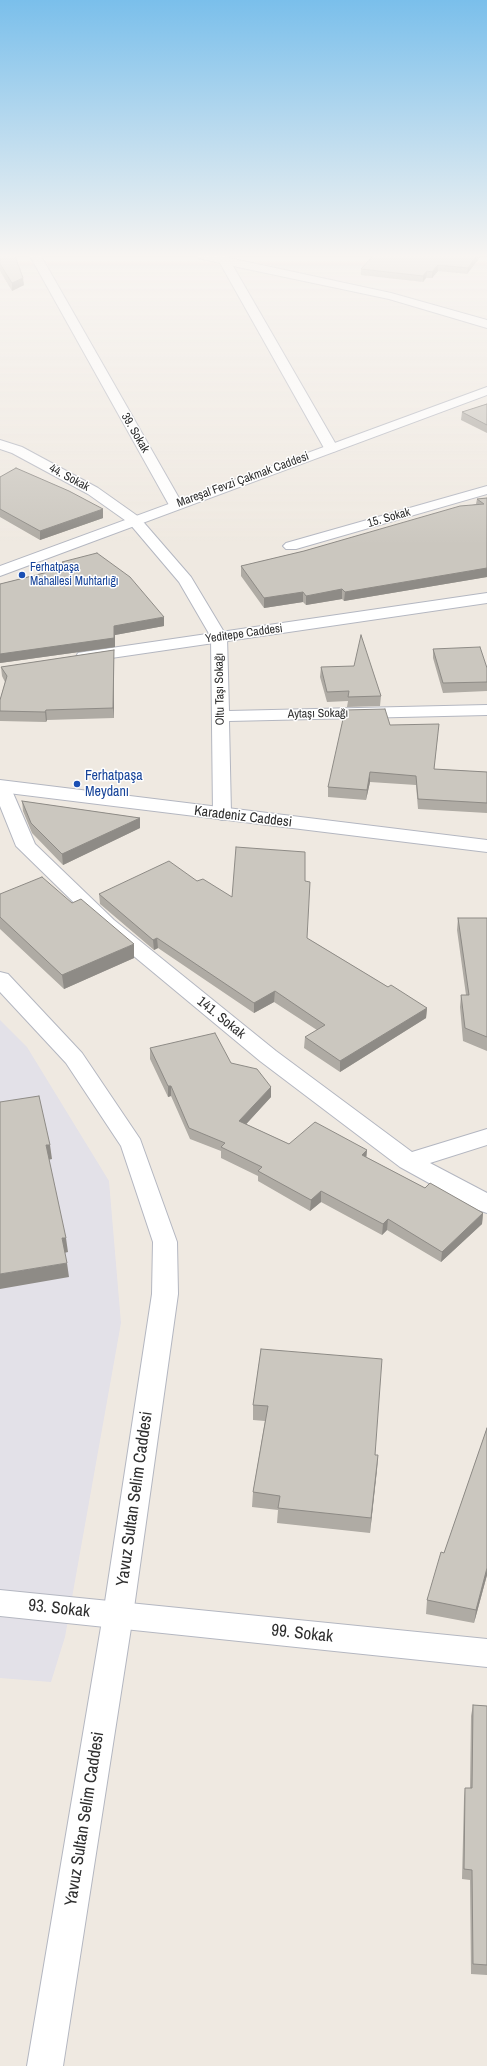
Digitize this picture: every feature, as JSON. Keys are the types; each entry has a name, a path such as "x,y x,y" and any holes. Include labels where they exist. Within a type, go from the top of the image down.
{"street":[{"name":"39. Sokak","path":"89,352 176,505"},
{"path":"277,352 331,448"},
{"name":"Mareşal Fevzi Çakmak Caddesi","path":"0,571 134,520 487,391"},
{"name":"44. Sokak","path":"0,444 17,450 93,491 134,520"},
{"name":"15. Sokak","path":"292,546 487,490"},
{"name":"Oltu Taşı Sokağı","path":"134,520 186,580 219,637 222,814"},
{"name":"Yeditepe Caddesi","path":"70,659 487,598"},
{"name":"Aytaşı Sokağı","path":"221,716 487,710"},
{"name":"Karadeniz Caddesi","path":"0,786 487,846"},
{"name":"141. Sokak","path":"0,786 26,846 107,924 268,1056 408,1161 487,1204"},
{"name":"Yavuz Sultan Selim Caddesi","path":"0,979 74,1058 132,1145 165,1242 165,1294 118,1615 45,2066"},
{"path":"408,1161 487,1137"},
{"name":"93. Sokak","path":"0,1603 118,1615"},
{"name":"99. Sokak","path":"118,1615 487,1653"}],"shaded area":[{"path":"0,1020 27,1047 109,1181 121,1323 65,1637 51,1682 0,1678"}],"building":[{"path":"487,404 487,425 462,412"},
{"path":"16,468 69,491 103,509 40,531 0,509 0,477"},
{"path":"487,498 487,568 345,592 342,589 306,596 303,592 264,598 241,566 304,551 460,506 484,504 477,499"},
{"path":"97,553 130,577 164,617 114,626 114,638 0,654 0,584 68,567 62,562"},
{"path":"361,635 381,696 348,697 349,691 327,692 321,667 354,666"},
{"path":"480,647 487,668 487,682 443,683 433,649"},
{"path":"114,650 113,708 46,710 45,712 0,711 0,700 7,676 1,667"},
{"path":"385,709 390,725 439,724 434,769 487,772 487,803 418,799 416,776 370,772 367,790 328,787 345,710"},
{"path":"22,801 140,818 62,854 31,823"},
{"path":"236,847 305,852 305,881 310,882 307,938 388,987 391,985 427,1008 340,1061 305,1037 325,1025 275,991 254,1003 157,938 153,940 99,894 169,861 197,881 203,879 232,897"},
{"path":"42,877 72,903 81,899 134,944 62,975 0,917 0,894"},
{"path":"458,918 487,918 487,1037 465,1028 461,995 469,995"},
{"path":"215,1033 231,1063 257,1069 271,1087 239,1121 289,1144 315,1122 367,1150 362,1155 425,1188 430,1183 483,1213 442,1252 388,1219 383,1224 321,1191 311,1200 258,1171 262,1167 221,1147 225,1143 189,1128 171,1086 168,1086 150,1048"},
{"path":"39,1096 50,1145 46,1145 66,1238 62,1238 67,1263 0,1274 0,1102"},
{"path":"261,1349 382,1359 375,1455 378,1455 371,1518 278,1508 280,1496 253,1492 268,1406 253,1405"},
{"path":"487,1428 487,1568 476,1610 427,1600 441,1552 444,1553"},
{"path":"473,1705 487,1706 487,1965 473,1964 472,1870 464,1869 465,1788 472,1788"}],"place":[{"name":"Ferhatpaşa Mahallesi Muhtarlığı","path":"22,575"},
{"name":"Ferhatpaşa Meydanı","path":"77,784"}]}
